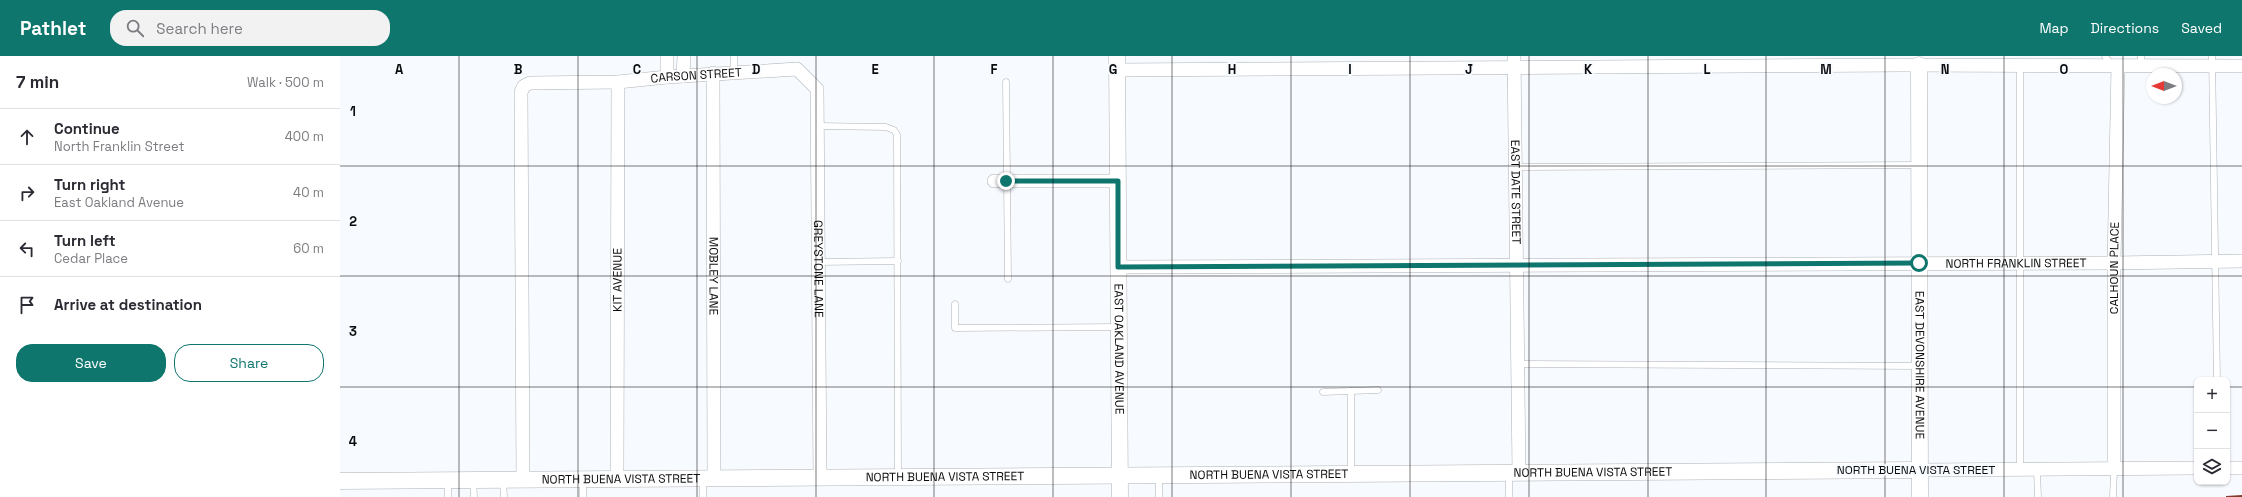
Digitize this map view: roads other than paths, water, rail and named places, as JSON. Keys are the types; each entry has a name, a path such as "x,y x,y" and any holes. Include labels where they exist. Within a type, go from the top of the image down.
{"street":[{"path":"667,56 668,77"},
{"path":"683,76 684,56"},
{"path":"1117,63 1903,60 1919,66 2020,66 2141,61 2212,61 2242,66"},
{"name":"EAST DATE STREET","path":"1514,62 1518,266 1518,364 1514,473"},
{"name":"EAST OAKLAND AVENUE","path":"1117,63 1120,497"},
{"name":"CALHOUN PLACE","path":"2111,63 2114,263 2114,469"},
{"name":"EAST DEVONSHIRE AVENUE","path":"1919,66 1920,497"},
{"name":"CARSON STREET","path":"523,479 521,92 524,86 530,83 618,82 713,73 797,69"},
{"name":"GREYSTONE LANE","path":"797,69 817,89 820,477"},
{"name":"MOBLEY LANE","path":"708,478 713,73"},
{"name":"KIT AVENUE","path":"617,478 618,82"},
{"path":"1000,181 1118,181"},
{"name":"NORTH FRANKLIN STREET","path":"1118,267 2114,263 2242,261"},
{"name":"NORTH BUENA VISTA STREET","path":"340,481 2194,468"},
{"path":"2230,468 2242,468"}],"lane":[{"path":"734,56 734,72"},
{"path":"2212,61 2217,377"},
{"path":"2020,66 2020,470"},
{"path":"1006,82 1000,181 1008,279"},
{"path":"817,126 886,128 894,130 897,135 898,476"},
{"path":"1516,167 1919,165"},
{"path":"818,262 898,261"},
{"path":"954,304 954,328 1119,327"},
{"path":"1518,364 1920,366"},
{"path":"1323,392 1378,390"},
{"path":"1351,391 1351,474"},
{"path":"2113,497 2114,469"},
{"path":"2037,470 2038,497"},
{"path":"1509,497 1514,473"},
{"path":"1159,475 1159,497"},
{"path":"703,497 708,478"},
{"path":"503,479 504,497"},
{"path":"583,479 583,497"},
{"path":"448,480 448,497"},
{"path":"473,480 474,497"}]}
